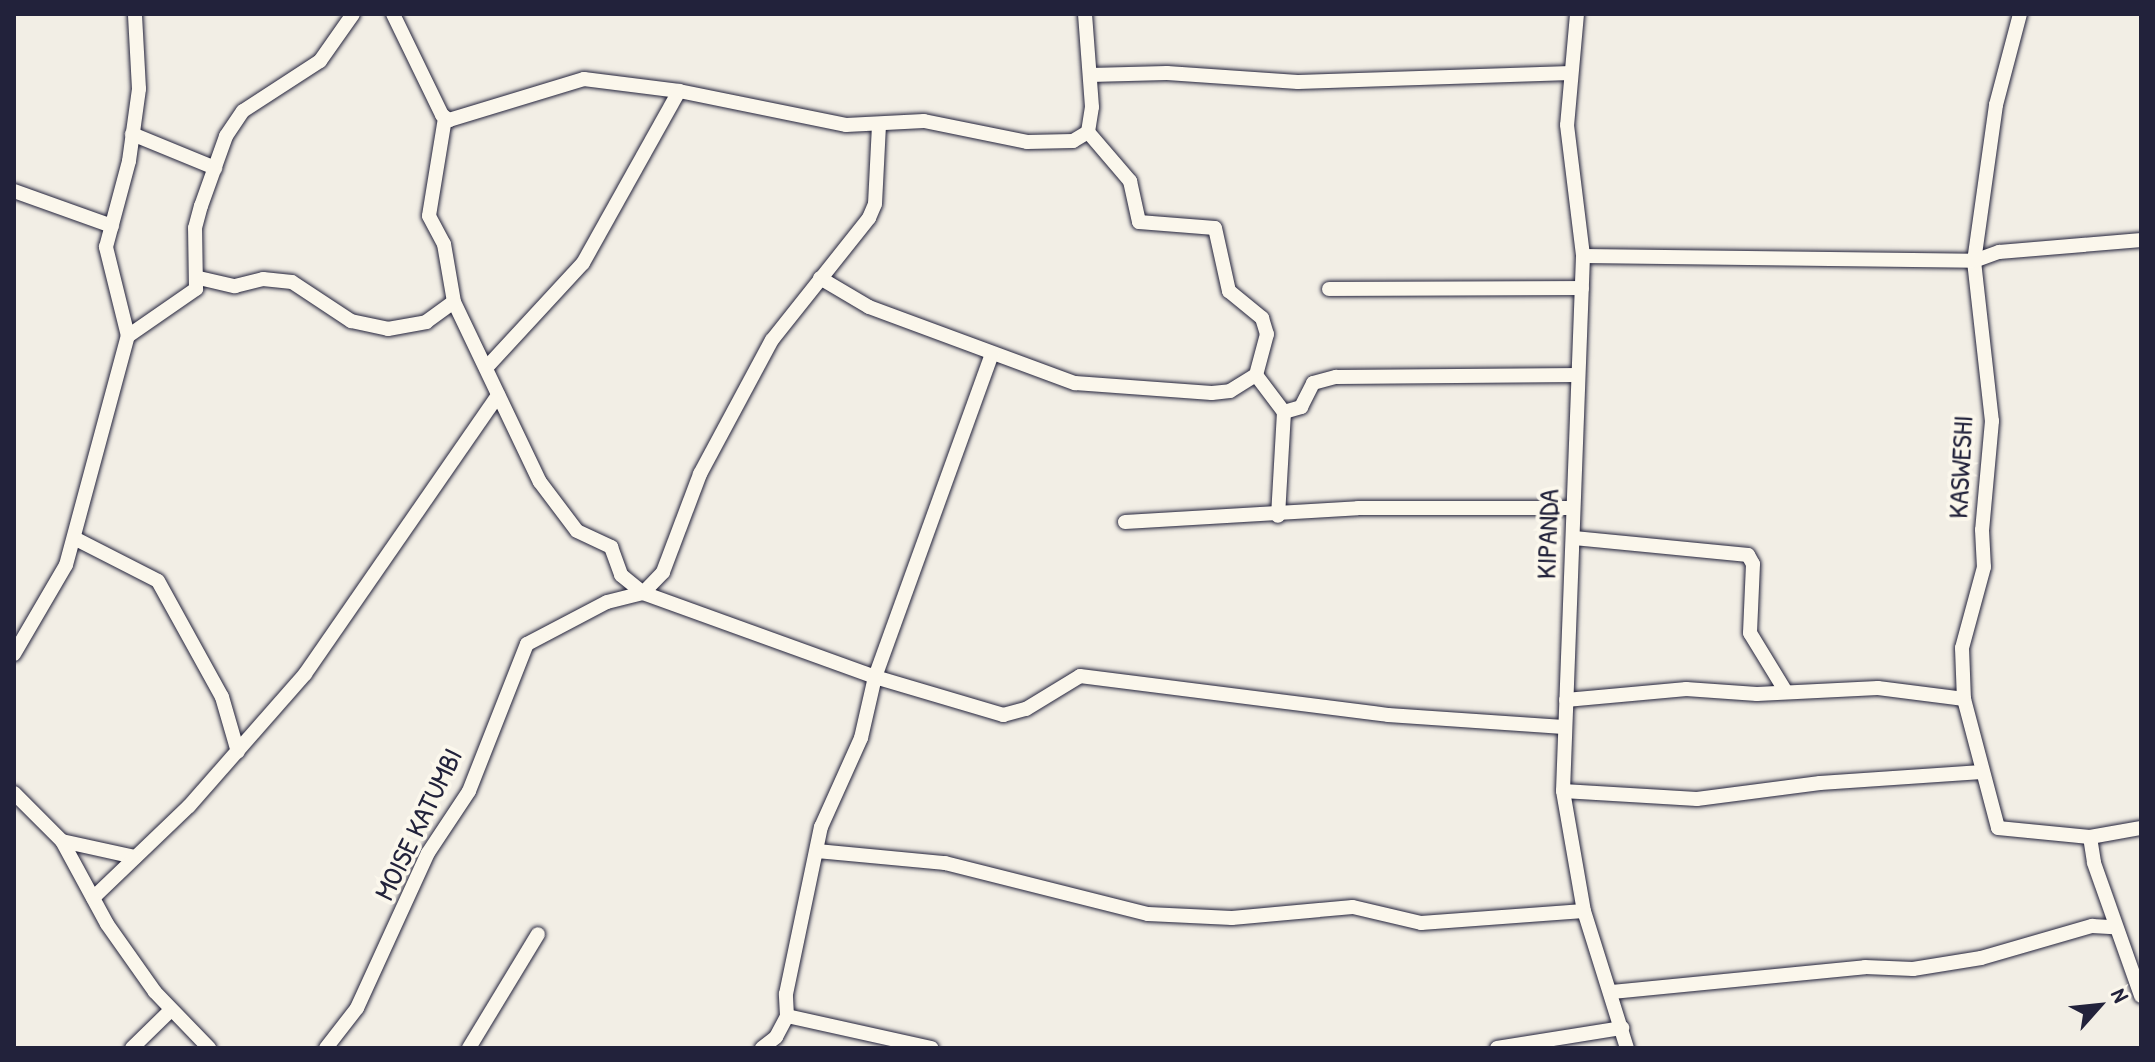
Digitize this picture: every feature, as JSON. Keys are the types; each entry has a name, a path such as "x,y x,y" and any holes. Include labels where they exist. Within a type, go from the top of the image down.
{"street":[{"path":"14,654 57,587 74,538 128,336 106,255 139,89 135,14"},
{"path":"128,336 187,297 199,278 195,228 215,168 243,111 320,61 353,14"},
{"path":"393,14 445,118 429,216 444,244 454,302 540,482 577,531 611,547 621,575 643,593 875,677 1003,715 1026,709 1080,676 1342,711 1564,727"},
{"path":"820,278 869,307 1075,383 1177,393 1230,391 1256,375 1267,334 1256,309 1229,291 1215,228 1139,222 1130,181 1088,132 1090,75 1085,14"},
{"name":"KIPANDA","path":"1577,14 1567,125 1583,256 1563,791 1584,911 1612,992 1627,1048"},
{"name":"KASWESHI","path":"2020,14 1996,105 1974,261 1992,421 1982,530 1984,567 1964,640 1964,699 1998,828 2090,837"},
{"path":"1090,75 1167,73 1298,82 1571,73"},
{"path":"445,118 459,119 563,81 604,80 679,91 846,125 879,126 924,121 1027,142 1073,141 1088,132"},
{"path":"486,368 583,263 679,91"},
{"path":"643,593 663,572 700,474 772,340 875,204 879,126"},
{"path":"132,134 215,168"},
{"path":"14,191 112,226"},
{"path":"1583,256 1974,261 1999,252 2141,240"},
{"path":"199,278 235,286 263,279 292,282 316,293 338,315 379,328 426,322 454,302"},
{"path":"1329,289 1582,288"},
{"path":"762,1048 776,1037 787,1016 788,983 817,851 837,786 861,738 875,677 992,353"},
{"path":"1256,375 1284,412 1278,516"},
{"path":"1284,412 1301,407 1313,383 1336,377 1578,375"},
{"path":"93,898 238,752 305,674 498,395"},
{"path":"1125,522 1278,516 1358,508 1573,508"},
{"path":"74,538 158,581 222,697 238,752"},
{"path":"1574,538 1748,555 1753,564 1750,633 1786,692"},
{"name":"MOISE KATUMBI","path":"326,1048 357,1008 428,853 469,791 527,644 607,602 643,593"},
{"path":"1566,700 1686,689 1786,692 1878,688 1964,699"},
{"path":"1563,791 1697,799 1982,772"},
{"path":"14,793 62,841 129,957 171,1010 209,1048"},
{"path":"2141,828 2090,837 2114,927 2141,996"},
{"path":"62,841 135,857"},
{"path":"817,851 945,863 1148,914 1232,918 1353,907 1421,923 1584,911"},
{"path":"1612,992 1865,967 1913,969 1981,958 2092,926 2114,927"},
{"path":"469,1048 538,934"},
{"path":"132,1048 171,1010"},
{"path":"787,1016 931,1048"},
{"path":"1497,1048 1622,1028"}]}
